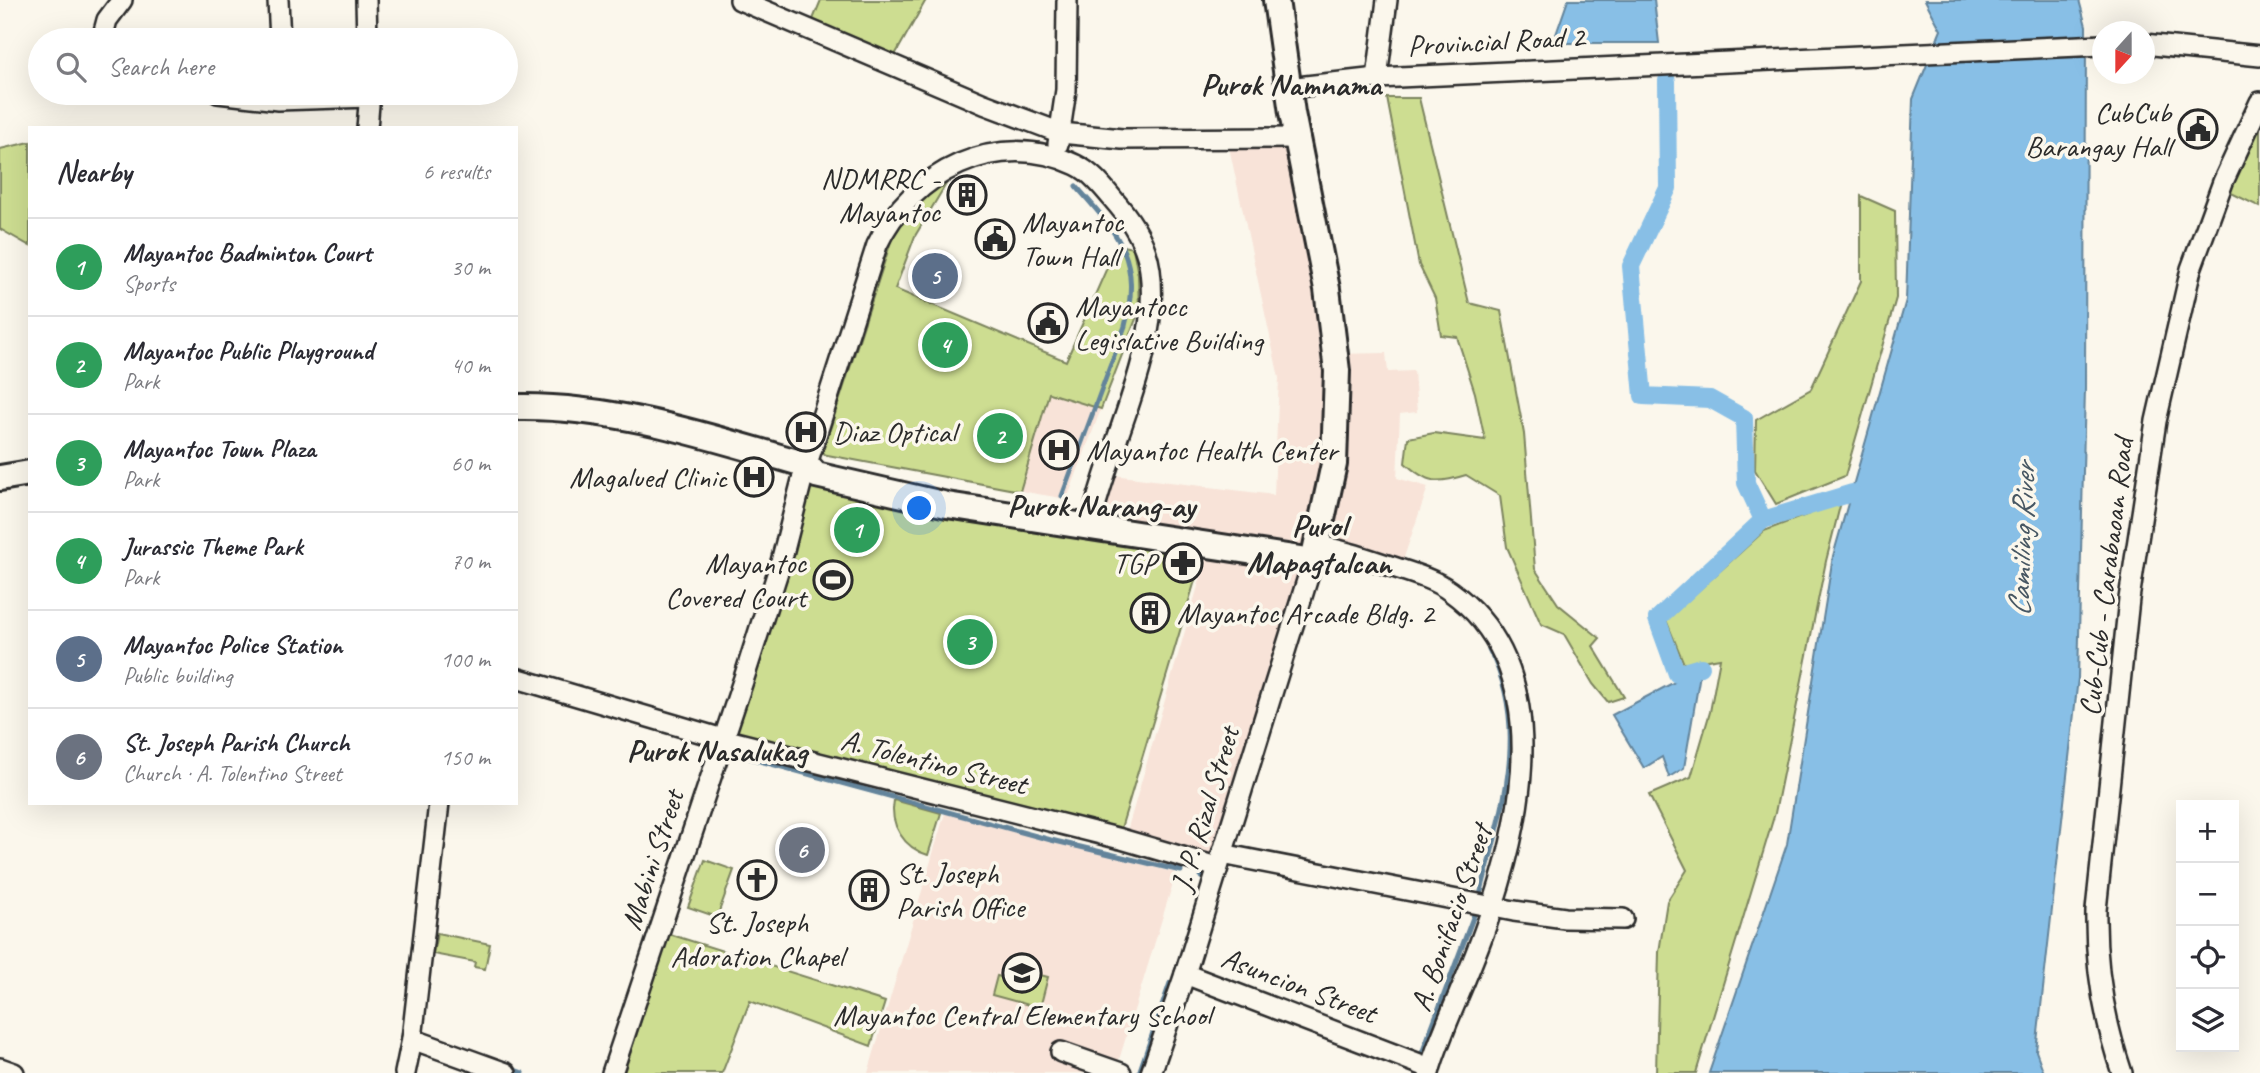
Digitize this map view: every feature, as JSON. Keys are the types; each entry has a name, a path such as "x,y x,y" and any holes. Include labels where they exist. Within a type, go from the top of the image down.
{"main road":[{"path":"518,407 569,409 621,417 706,436 807,465 819,459 942,496 1091,521 1321,552 1334,464 1337,371 1327,289 1296,138 1276,0"},
{"path":"0,478 28,474"}],"street":[{"path":"104,28 122,0"},
{"path":"278,0 279,28"},
{"path":"366,0 367,28"},
{"path":"740,0 993,108 1061,133 1122,139 1296,138"},
{"path":"1055,158 1066,90 1067,0"},
{"path":"1377,78 1387,0"},
{"name":"Provincial Road 2","path":"1288,88 1377,78 2092,45"},
{"path":"2155,45 2260,56"},
{"name":"Cub-Cub - Carabaoan Road","path":"2122,1073 2105,1010 2095,942 2096,910 2143,495 2167,368 2191,269 2223,182 2260,102"},
{"path":"367,126 369,105"},
{"name":"Mabini Street","path":"612,1073 781,562 807,465 877,245 894,212 921,186 969,160 1012,152 1055,158 1076,165 1108,193 1136,230 1148,255 1151,272 1150,308 1142,357 1091,521"},
{"name":"J. P. Rizal Street","path":"1151,1073 1321,552"},
{"name":"A. Bonifacio Street","path":"1321,552 1420,576 1450,591 1486,626 1506,659 1521,724 1521,786 1508,854 1493,907 1429,1070"},
{"name":"A. Tolentino Street","path":"518,679 723,739 1121,839 1220,861 1565,918 1623,919"},
{"path":"405,1073 412,1039 439,805"},
{"name":"Asuncion Street","path":"1185,974 1429,1070"},
{"path":"412,1039 506,1073"},
{"path":"1062,1052 1121,1073"},
{"path":"0,1068 14,1073"}],"shaded area":[{"path":"1227,138 1296,138 1335,354 1386,353 1388,372 1414,371 1417,412 1400,414 1397,478 1428,487 1400,569 1315,546 1093,515 1105,474 1274,495 1279,378"},
{"name":"Mayantoc Health Center","path":"1049,393 1101,409 1067,499 1020,491"},
{"path":"1209,548 1307,564 1214,864 1125,838"},
{"name":"Mayantoc Central Elementary School","path":"945,813 1176,873 1115,1073 868,1073"}],"green space":[{"path":"821,0 926,0 890,64 809,29"},
{"path":"1387,98 1419,98 1469,303 1501,311 1524,434 1535,569 1558,604 1600,638 1593,646 1624,697 1608,702 1593,684 1564,634 1541,624 1507,547 1500,496 1466,475 1433,480 1420,475 1405,463 1408,438 1434,433 1485,440 1475,393 1457,337 1441,335 1435,298 1419,265"},
{"path":"2260,115 2260,207 2223,189"},
{"path":"28,142 28,245 0,229 0,149"},
{"path":"949,179 915,236 895,289 1066,361 1117,245 1133,248 1138,275 1139,311 1101,409 1049,393 1020,491 822,454 898,220"},
{"path":"1861,196 1895,211 1896,298 1845,476 1776,504 1755,470 1756,420 1811,389 1861,281"},
{"path":"813,481 1205,547 1119,835 735,736"},
{"path":"1841,502 1826,561 1775,813 1696,1073 1656,1073 1659,952 1667,901 1687,870 1649,795 1691,777 1710,712 1720,658 1684,664 1666,620 1764,531"},
{"path":"894,800 941,813 928,855 912,847 900,834 894,818"},
{"path":"705,860 734,870 717,917 688,907"},
{"path":"437,933 490,944 485,969 474,967 475,962 433,954"},
{"path":"669,934 885,1002 871,1046 750,1001 722,1073 624,1073"},
{"path":"1005,966 1048,977 1040,1008 992,995 997,976 1002,977"}],"water":[{"path":"1568,0 1654,0 1659,43 1553,43"},
{"name":"Camiling River","path":"1925,0 2079,0 2086,26 2085,388 2078,678 2036,1051 2044,1073 1709,1073 1787,844 1833,556 1906,300 1913,99 1941,30"},
{"path":"1701,668 1684,768 1669,777 1662,757 1644,768 1612,715"}],"waterway":[{"path":"1667,81 1668,188 1631,266 1643,396 1710,399 1744,418 1746,483 1763,520 1852,493"},
{"path":"1062,496 1125,326 1130,282 1123,248 1104,219 1076,186"},
{"path":"1701,667 1677,674 1657,619 1763,520"},
{"path":"1479,899 1503,805 1510,742 1509,710 1502,679 1489,649"},
{"path":"726,755 727,752 1051,840 1181,871"},
{"path":"1421,1056 1475,912"},
{"path":"1139,1073 1170,983"},
{"path":"509,1068 523,1073"}],"place":[{"name":"CubCub Barangay Hall","path":"2198,129"},
{"name":"NDMRRC - Mayantoc","path":"967,195"},
{"name":"Mayantoc Town Hall","path":"995,239"},
{"name":"Mayantoc Police Station","path":"935,276"},
{"name":"Mayantocc Legislative Building","path":"1048,323"},
{"name":"Jurassic Theme Park","path":"945,345"},
{"name":"Diaz Optical","path":"806,432"},
{"name":"Mayantoc Public Playground","path":"1000,436"},
{"name":"Mayantoc Health Center","path":"1059,450"},
{"name":"Magalued Clinic","path":"754,477"},
{"name":"Mayantoc Badminton Court","path":"857,530"},
{"name":"TGP","path":"1183,563"},
{"name":"Mayantoc Covered Court","path":"833,580"},
{"name":"Mayantoc Arcade Bldg. 2","path":"1150,613"},
{"name":"Mayantoc Town Plaza","path":"970,642"},
{"name":"St. Joseph Parish Church","path":"802,850"},
{"name":"St. Joseph Adoration Chapel","path":"757,880"},
{"name":"St. Joseph Parish Office","path":"869,890"},
{"name":"Mayantoc Central Elementary School","path":"1022,973"}],"district":[{"name":"Purok Namnama","path":"1291,84"},
{"name":"Purok Narang-ay","path":"1101,505"},
{"name":"Purol Mapagtalcan","path":"1319,544"},
{"name":"Purok Nasalukag","path":"717,750"}]}
